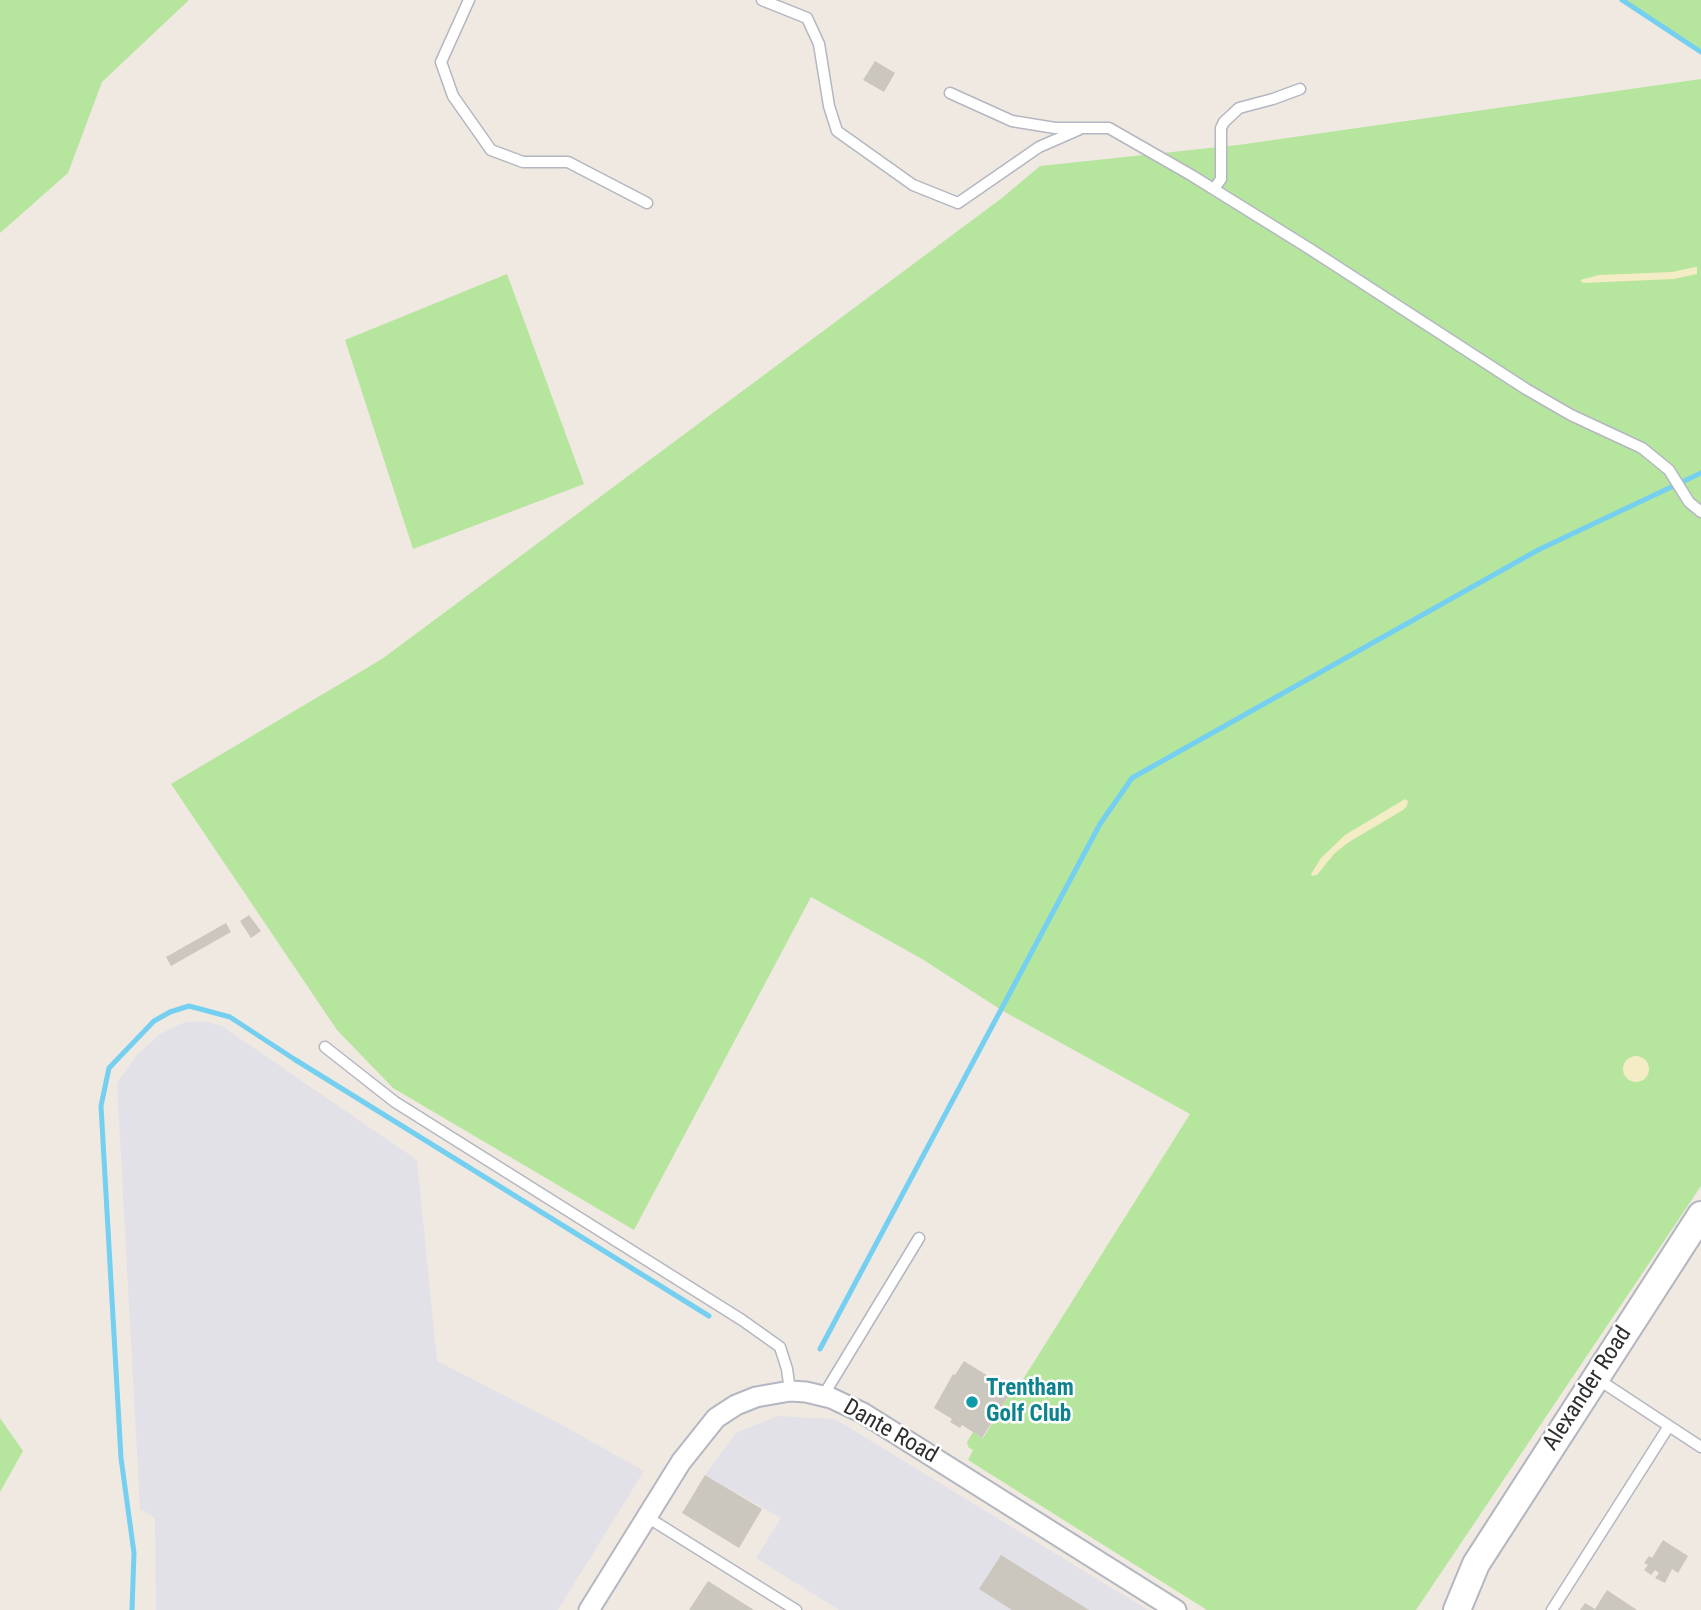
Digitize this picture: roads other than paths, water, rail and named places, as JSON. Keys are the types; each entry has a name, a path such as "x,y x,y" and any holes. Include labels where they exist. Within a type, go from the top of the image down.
{"street":[{"name":"Alexander Road","path":"1437,1610 1476,1564 1701,1215"},
{"name":"Dante Road","path":"589,1610 697,1439 716,1419 736,1405 756,1397 790,1391 823,1396 863,1413 1176,1610"},
{"name":"Alexander Road","path":"1457,1610 1476,1564"}],"lane":[{"path":"469,0 441,62 453,96 491,150 523,163 568,163 647,203"},
{"path":"762,0 807,18 819,44 829,106 837,131 914,185 958,203 1040,147 1085,127"},
{"path":"1214,189 1221,178 1221,128 1224,122 1239,108 1300,89"},
{"path":"950,93 1012,121 1055,128 1109,128 1214,189 1527,389 1571,415 1642,447 1663,463 1685,497 1701,512"},
{"path":"325,1046 395,1102 741,1320 780,1348 790,1391"},
{"path":"823,1396 919,1238"},
{"path":"1595,1378 1668,1426 1700,1443"},
{"path":"1552,1610 1668,1426"},
{"path":"647,1517 796,1610"}],"waterway":[{"path":"1622,0 1701,52"},
{"path":"820,1349 1100,824 1132,778 1538,550 1701,473"},
{"path":"132,1610 134,1553 121,1458 101,1106 109,1068 154,1021 170,1012 189,1006 230,1017 709,1316"}],"place":[{"name":"Trentham Golf Club","path":"972,1402"}]}
